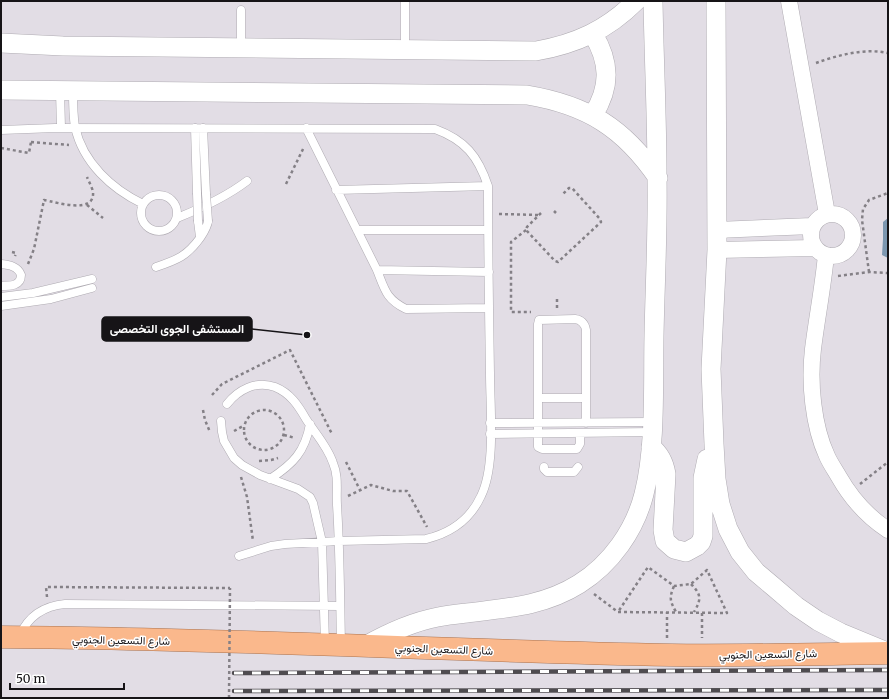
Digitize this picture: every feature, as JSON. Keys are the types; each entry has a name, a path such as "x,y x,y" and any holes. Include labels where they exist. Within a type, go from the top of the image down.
{"highway":[{"name":"شارع التسعين الجنوبي","path":"10,637 702,655 888,653"}],"street":[{"path":"1,43 63,46 536,51 568,44 593,34 610,23 636,1"},
{"path":"365,646 411,624 439,616 538,603 560,594 580,583 609,559 631,528 639,511 644,493 652,434 658,178 653,1"},
{"path":"716,1 717,250 711,369 716,479 720,504 728,529 740,552 756,572 796,606 818,621 841,633 888,653"},
{"path":"789,1 827,214"},
{"path":"593,34 603,54 606,76 602,96 593,115"},
{"path":"1,90 527,95 568,104 593,115 620,134 634,147 658,178"},
{"path":"717,250 821,252 836,256 845,252 851,244 853,235 851,226 845,218 836,214 827,214 816,221 812,226 810,234 811,242 821,252 824,278 813,350 812,391 817,427 827,456 849,493 877,524 888,530"},
{"path":"717,230 812,226"},
{"path":"652,434 665,466 666,474 665,541 669,546 686,552 697,546 701,542 703,536 704,471 709,453 714,444"}],"lane":[{"path":"405,1 405,50"},
{"path":"241,10 241,48"},
{"path":"61,128 67,90"},
{"path":"67,90 75,128 83,148 102,175 118,190 143,204"},
{"path":"1,130 33,128 435,129 454,138 471,152 479,163 488,186 490,434 488,474 485,486 475,507 468,517 458,526 433,538 277,545 239,556"},
{"path":"199,128 197,193 200,237"},
{"path":"156,267 186,255 206,229 208,221 199,128"},
{"path":"306,128 377,270 387,294 395,303 406,309 489,308"},
{"path":"177,218 176,205 167,196 160,195 154,195 148,198 143,204 140,215 142,221 151,230 157,231 170,228 177,218 225,196 248,180"},
{"path":"336,190 488,186"},
{"path":"357,230 488,230"},
{"path":"1,264 20,270 21,275 19,282 15,285 1,286"},
{"path":"377,270 489,272"},
{"path":"1,297 92,283 51,299 1,306"},
{"path":"580,433 580,444 578,451 545,452 538,447 539,320 575,319 584,324 586,330 586,423"},
{"path":"227,404 232,397 247,388 260,385 273,386 281,390 292,398 328,451 334,463 338,484 337,501 340,541 340,606 333,645"},
{"path":"538,398 586,398"},
{"path":"221,420 224,441 234,458 251,470 270,479 298,489 310,497 316,508 322,542 324,606 333,645"},
{"path":"490,423 586,423 652,434"},
{"path":"270,479 290,465 304,447 310,424"},
{"path":"490,434 652,434"},
{"path":"544,467 547,472 574,472 578,467"},
{"path":"10,637 40,611 48,607 65,604 340,606"}],"path":[{"path":"800,68 843,55 876,51 888,53"},
{"path":"1,148 29,153 33,128"},
{"path":"31,142 73,145"},
{"path":"286,184 300,152"},
{"path":"21,275 34,249 44,200 78,206 87,204 93,193 86,174"},
{"path":"526,230 557,262 600,223 600,219 572,188 569,188 562,195"},
{"path":"869,272 862,220 863,209 869,200 888,193"},
{"path":"87,204 103,218"},
{"path":"488,214 540,214 527,226 526,230 511,242 511,312 534,312"},
{"path":"824,278 869,272 888,273"},
{"path":"557,299 557,312"},
{"path":"203,410 210,433"},
{"path":"231,429 231,433 244,425 250,414 262,410 268,410 279,416 284,428 284,435 277,446 265,450 259,450 253,448 245,438 244,425"},
{"path":"292,444 295,438"},
{"path":"257,461 271,460 283,454"},
{"path":"849,493 888,462"},
{"path":"239,474 247,497 254,551"},
{"path":"337,501 371,485 393,491 407,491 433,538"},
{"path":"580,583 618,612 727,613 707,570 690,584 674,586 648,567 618,612"},
{"path":"690,584 697,590 700,596 700,602 693,613"},
{"path":"674,586 670,595 671,603 676,612"},
{"path":"48,607 46,587 230,588 229,698"},
{"path":"666,654 667,612"},
{"path":"702,613 702,655"}],"water":[{"path":"888,218 888,258 882,255 883,222"}],"railway":[{"path":"234,673 888,670"},
{"path":"234,691 888,690"}],"place":[{"name":"المستشفى الجوى التخصصى","path":"307,335"}]}
